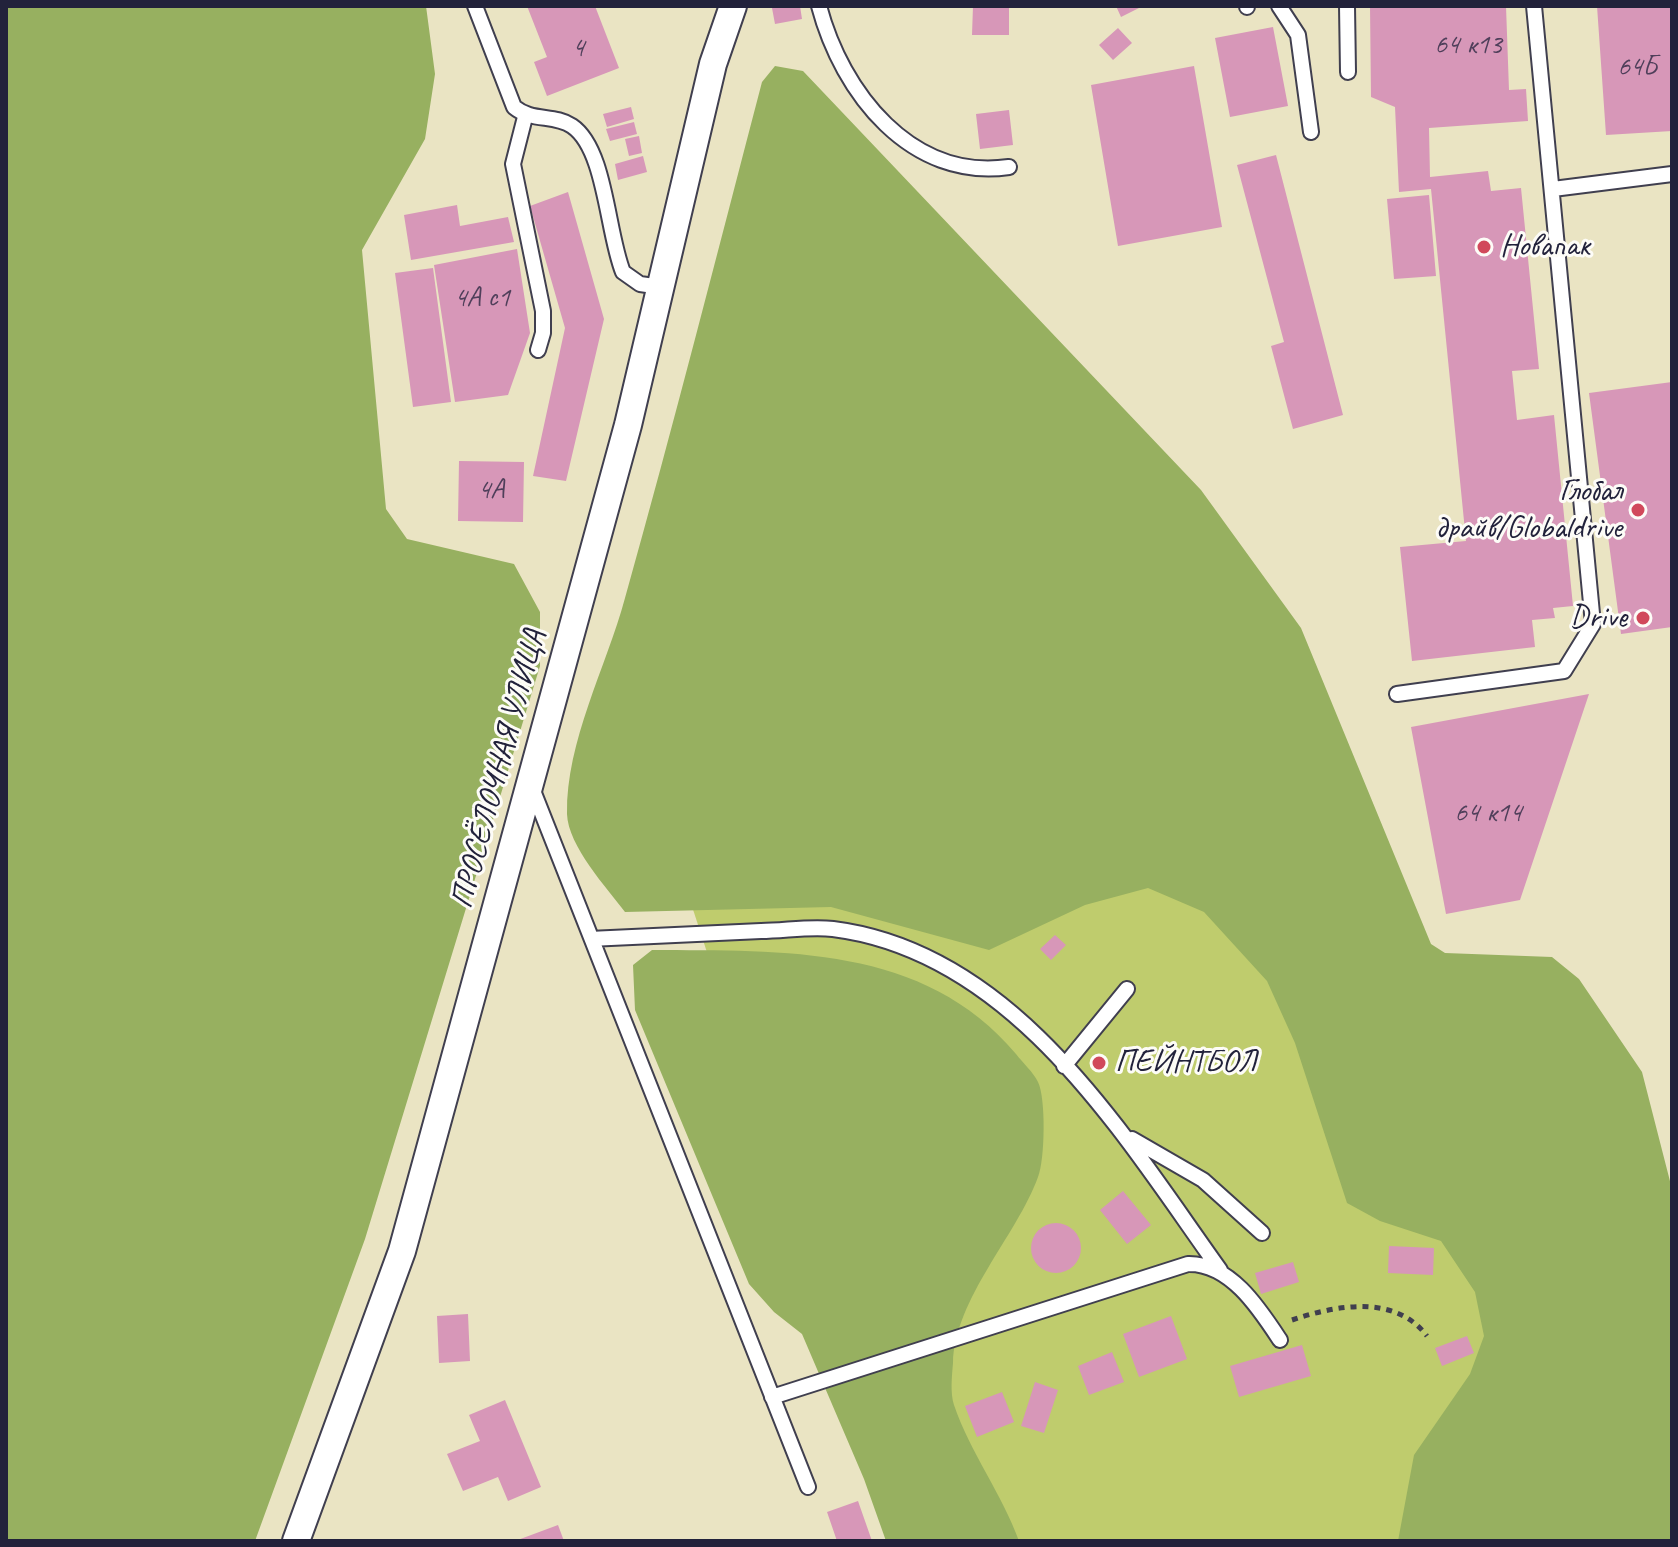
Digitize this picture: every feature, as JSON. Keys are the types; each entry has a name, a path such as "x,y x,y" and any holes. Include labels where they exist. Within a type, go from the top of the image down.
{"street":[{"name":"ПРОСЁЛОЧНАЯ УЛИЦА","path":"296,1541 402,1251 628,425 713,64 733,6"}],"lane":[{"path":"475,6 514,107 525,117 563,121 592,149 623,272 640,284 661,287"},
{"path":"819,6 825,28 859,92 883,123 908,146 944,164 987,170 1009,167"},
{"path":"1279,6 1298,35 1311,132"},
{"path":"1347,6 1348,72"},
{"path":"1397,694 1564,671 1593,624 1564,351 1553,189 1534,6"},
{"path":"525,117 513,164 543,311 543,333 538,350"},
{"path":"1553,189 1672,174"},
{"path":"531,784 808,1487"},
{"path":"592,939 832,929 885,941 964,974 1015,1016 1128,1137 1220,1270 1276,1334"},
{"path":"1064,1066 1127,989"},
{"path":"1128,1137 1203,1180 1262,1233"},
{"path":"772,1397 1188,1264 1204,1264 1220,1270"}],"path":[{"path":"1276,1334 1320,1311 1387,1308 1415,1320 1427,1336"}],"green space":[{"path":"6,6 426,6 435,74 425,139 362,250 386,509 407,539 514,564 540,612 540,666 365,1239 255,1541 6,1541"},
{"path":"775,66 803,71 1201,490 1301,628 1431,944 1445,953 1552,957 1579,979 1642,1072 1672,1189 1672,1541 1398,1541 1414,1455 1470,1374 1484,1336 1475,1292 1441,1241 1380,1221 1347,1203 1295,1043 1267,981 1204,912 1148,888 1085,905 989,950 831,907 625,912 581,853 567,814 573,759 625,598 762,82"},
{"name":"ПЕЙНТБОЛ","path":"1033,498 1672,1541 899,1541 671,842"},
{"path":"652,950 800,954 849,961 895,973 939,991 979,1018 1036,1078 1041,1090 1043,1115 1038,1177 964,1315 956,1339 952,1378 953,1400 961,1422 1019,1541 886,1541 864,1479 802,1334 774,1312 749,1284 635,1010 633,965"}],"building":[{"path":"527,6 595,6 619,68 547,96 534,62 547,57"},
{"path":"800,6 802,19 775,24 772,8"},
{"path":"973,6 1009,6 1009,35 972,35"},
{"path":"1116,6 1143,6 1121,17"},
{"path":"1370,6 1506,6 1509,90 1526,89 1528,121 1429,128 1430,177 1488,171 1491,191 1521,188 1539,369 1512,371 1517,420 1554,415 1573,606 1553,608 1555,618 1532,620 1535,647 1412,661 1400,547 1466,541 1431,189 1399,192 1395,107 1371,97"},
{"path":"1597,6 1672,6 1672,131 1606,135"},
{"path":"1273,27 1288,106 1230,117 1215,38"},
{"path":"1118,28 1132,43 1113,60 1099,45"},
{"path":"1194,66 1222,227 1118,246 1091,85"},
{"path":"631,107 634,119 607,127 603,114"},
{"path":"1009,110 1013,145 980,149 976,114"},
{"path":"634,122 637,134 610,141 606,129"},
{"path":"639,136 642,153 629,156 625,139"},
{"path":"1276,155 1343,415 1293,429 1271,346 1284,342 1237,165"},
{"path":"643,156 647,172 618,180 615,164"},
{"path":"568,192 604,319 566,481 533,476 565,328 530,206"},
{"path":"1429,195 1436,276 1394,279 1387,199"},
{"path":"457,205 460,226 508,217 514,242 411,260 404,215"},
{"path":"517,249 530,333 508,395 455,402 434,265"},
{"path":"433,268 451,402 413,407 395,273"},
{"name":"Глобал драйв/Globaldrive","path":"1672,382 1672,627 1621,634 1589,393"},
{"path":"459,461 524,462 523,522 458,521"},
{"path":"1589,694 1520,900 1446,914 1411,727"},
{"path":"1055,935 1066,945 1051,960 1040,949"},
{"path":"1123,1191 1151,1225 1127,1244 1100,1210"},
{"path":"1056,1223 1074,1230 1081,1248 1074,1266 1056,1273 1038,1266 1031,1248 1038,1230"},
{"path":"1389,1246 1434,1248 1433,1275 1388,1273"},
{"path":"1293,1262 1299,1282 1261,1294 1255,1273"},
{"path":"468,1314 470,1361 439,1363 437,1316"},
{"path":"1171,1316 1187,1359 1139,1377 1123,1334"},
{"path":"1467,1336 1474,1353 1442,1366 1435,1348"},
{"path":"1302,1345 1311,1376 1239,1397 1230,1366"},
{"path":"1112,1352 1124,1382 1089,1395 1078,1366"},
{"path":"1035,1382 1058,1390 1044,1433 1021,1426"},
{"path":"1002,1392 1014,1422 977,1437 965,1406"},
{"path":"505,1400 541,1487 508,1501 498,1477 463,1491 447,1454 480,1441 469,1415"},
{"path":"858,1501 872,1541 837,1541 827,1512"},
{"path":"558,1525 564,1541 515,1541"}],"place":[{"name":"Новапак","path":"1484,247"},
{"name":"Глобал драйв/Globaldrive","path":"1638,510"},
{"name":"Drive","path":"1643,618"},
{"name":"ПЕЙНТБОЛ","path":"1099,1063"}]}
